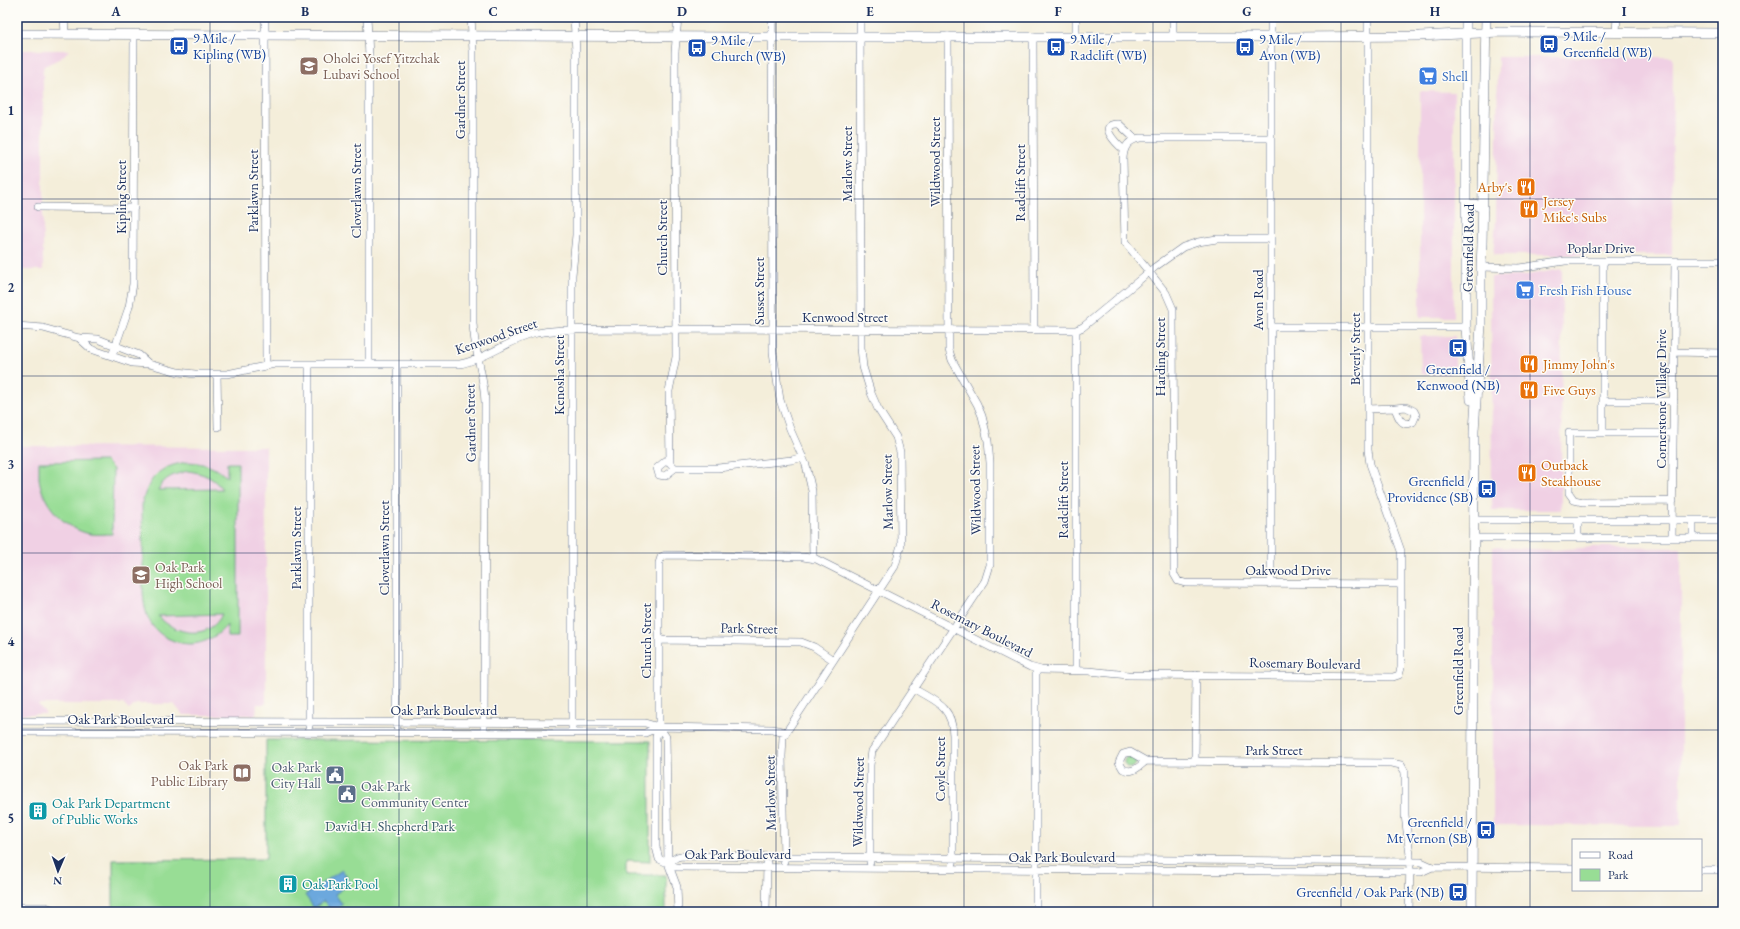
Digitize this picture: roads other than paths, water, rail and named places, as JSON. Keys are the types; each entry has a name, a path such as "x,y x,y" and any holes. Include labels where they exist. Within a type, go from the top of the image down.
{"main road":[{"name":"Greenfield Road","path":"1466,17 1466,327 1474,431"},
{"name":"Greenfield Road","path":"1472,912 1474,431 1481,325 1486,17"},
{"path":"17,34 1368,37 1486,33 1723,33"},
{"path":"1466,156 1472,161 1479,162 1484,158"},
{"path":"1466,205 1475,204 1483,209"}],"street":[{"path":"64,17 64,34"},
{"name":"Parklawn Street","path":"265,17 266,365"},
{"name":"Cloverlawn Street","path":"367,17 369,364"},
{"name":"Gardner Street","path":"471,17 473,51 472,323 483,382 485,402 484,733"},
{"name":"Kenosha Street","path":"572,733 572,274 576,235 576,52 574,17"},
{"name":"Church Street","path":"668,459 670,391 676,361 676,36 678,17"},
{"name":"Sussex Street","path":"772,17 772,330 774,361 780,400 790,429 803,457 812,490 813,559"},
{"name":"Marlow Street","path":"784,868 782,749 784,737 896,566 900,554 900,452 896,437 878,409 866,379 863,367 861,330 860,17"},
{"path":"1076,17 1076,36"},
{"path":"1173,17 1173,37"},
{"name":"Avon Road","path":"1271,17 1271,583"},
{"name":"Beverly Street","path":"1368,17 1368,409 1370,464 1400,546 1401,668 1399,675"},
{"path":"1616,17 1616,32"},
{"name":"Kipling Street","path":"112,356 125,320 131,296 134,274 134,34"},
{"name":"Wildwood Street","path":"870,868 871,754 913,688 985,581 989,571 990,463 988,442 982,416 974,397 952,360 950,350 948,36"},
{"name":"Radclift Street","path":"1033,36 1034,330"},
{"path":"1135,139 1119,124 1110,127 1109,133 1111,138 1124,150 1128,143 1135,139 1270,138"},
{"name":"Harding Street","path":"1124,150 1124,238 1126,245 1170,299 1173,314 1173,570 1176,579"},
{"path":"38,208 134,208"},
{"path":"1076,330 1083,327 1149,272 1175,253 1198,242 1217,239 1270,239"},
{"name":"Poplar Drive","path":"1481,267 1519,268 1557,261 1723,261"},
{"path":"1603,261 1603,433"},
{"name":"Cornerstone Village Drive","path":"1672,538 1675,261"},
{"path":"17,326 43,328 79,338 98,339 139,355 149,364"},
{"path":"1271,327 1466,327"},
{"name":"Kenwood Street","path":"266,365 454,364 479,358 534,334 572,331 622,329 1076,330"},
{"name":"Radclift Street","path":"1076,330 1076,670"},
{"path":"79,338 91,349 132,363 149,364 178,372 217,375 266,365"},
{"path":"1674,352 1723,353"},
{"name":"Parklawn Street","path":"309,364 309,733"},
{"name":"Cloverlawn Street","path":"397,364 397,733"},
{"path":"217,375 218,427"},
{"path":"1603,401 1674,401"},
{"path":"1368,409 1395,408"},
{"path":"1673,433 1569,433 1569,493 1574,500 1583,502 1673,501"},
{"path":"675,468 668,459 657,468 658,473 665,476 675,468 718,468 792,460 803,457"},
{"path":"1473,520 1723,520"},
{"path":"1578,520 1578,538"},
{"path":"1693,520 1693,538"},
{"path":"1473,538 1723,538"},
{"name":"Rosemary Boulevard","path":"661,557 668,555 803,557 824,562 1036,669 1076,670 1128,675 1393,677 1399,675"},
{"name":"Church Street","path":"661,557 659,563 659,727 656,737 656,814 657,852 659,859 668,863"},
{"name":"Oakwood Drive","path":"1176,579 1185,583 1401,584"},
{"name":"Park Street","path":"659,640 801,642 814,647 834,660"},
{"path":"1036,669 1036,912"},
{"path":"1195,762 1196,675"},
{"name":"Coyle Street","path":"913,688 944,708 952,720 953,869"},
{"name":"Oak Park Boulevard","path":"17,722 645,723 659,727"},
{"path":"345,722 345,733"},
{"path":"659,727 772,729 786,732"},
{"name":"Church Street","path":"659,727 666,737 668,863 678,893 678,912"},
{"name":"Oak Park Boulevard","path":"17,732 645,733 659,727"},
{"name":"Park Street","path":"1146,761 1391,763 1400,765 1405,772 1405,815 1409,862"},
{"path":"656,775 666,774"},
{"path":"656,814 667,814"},
{"name":"Oak Park Boulevard","path":"1432,867 1421,872 1156,870 1036,864 953,859 681,856 668,863 676,867 953,869 1036,864 1156,861 1421,862 1432,867 1572,868"},
{"path":"766,912 767,857"},
{"path":"1156,861 1156,870"},
{"path":"1270,862 1270,871"},
{"path":"1409,862 1409,912"},
{"path":"1702,870 1723,870"},
{"path":"17,907 46,907 58,912"}],"water":[{"path":"342,870 351,883 335,894 342,904 332,912 324,901 314,908 305,895"}],"place":[{"name":"9 Mile / Greenfield (WB)","path":"1549,44"},
{"name":"9 Mile / Kipling (WB)","path":"179,46"},
{"name":"9 Mile / Radclift (WB)","path":"1056,47"},
{"name":"9 Mile / Avon (WB)","path":"1245,47"},
{"name":"9 Mile / Church (WB)","path":"697,48"},
{"name":"Oholei Yosef Yitzchak Lubavi School","path":"309,66"},
{"name":"Shell","path":"1428,76"},
{"name":"Arby's","path":"1526,187"},
{"name":"Jersey Mike's Subs","path":"1529,209"},
{"name":"Fresh Fish House","path":"1525,290"},
{"name":"Greenfield / Kenwood (NB)","path":"1458,348"},
{"name":"Jimmy John's","path":"1529,364"},
{"name":"Five Guys","path":"1529,390"},
{"name":"Outback Steakhouse","path":"1527,473"},
{"name":"Greenfield / Providence (SB)","path":"1487,489"},
{"name":"Oak Park High School","path":"141,575"},
{"name":"Oak Park Public Library","path":"242,773"},
{"name":"Oak Park City Hall","path":"335,775"},
{"name":"Oak Park Community Center","path":"347,794"},
{"name":"Oak Park Department of Public Works","path":"38,811"},
{"name":"Greenfield / Mt Vernon (SB)","path":"1486,830"},
{"name":"Oak Park Pool","path":"288,884"},
{"name":"Greenfield / Oak Park (NB)","path":"1458,892"}],"park label":[{"name":"David H. Shepherd Park","path":"390,826"}]}
